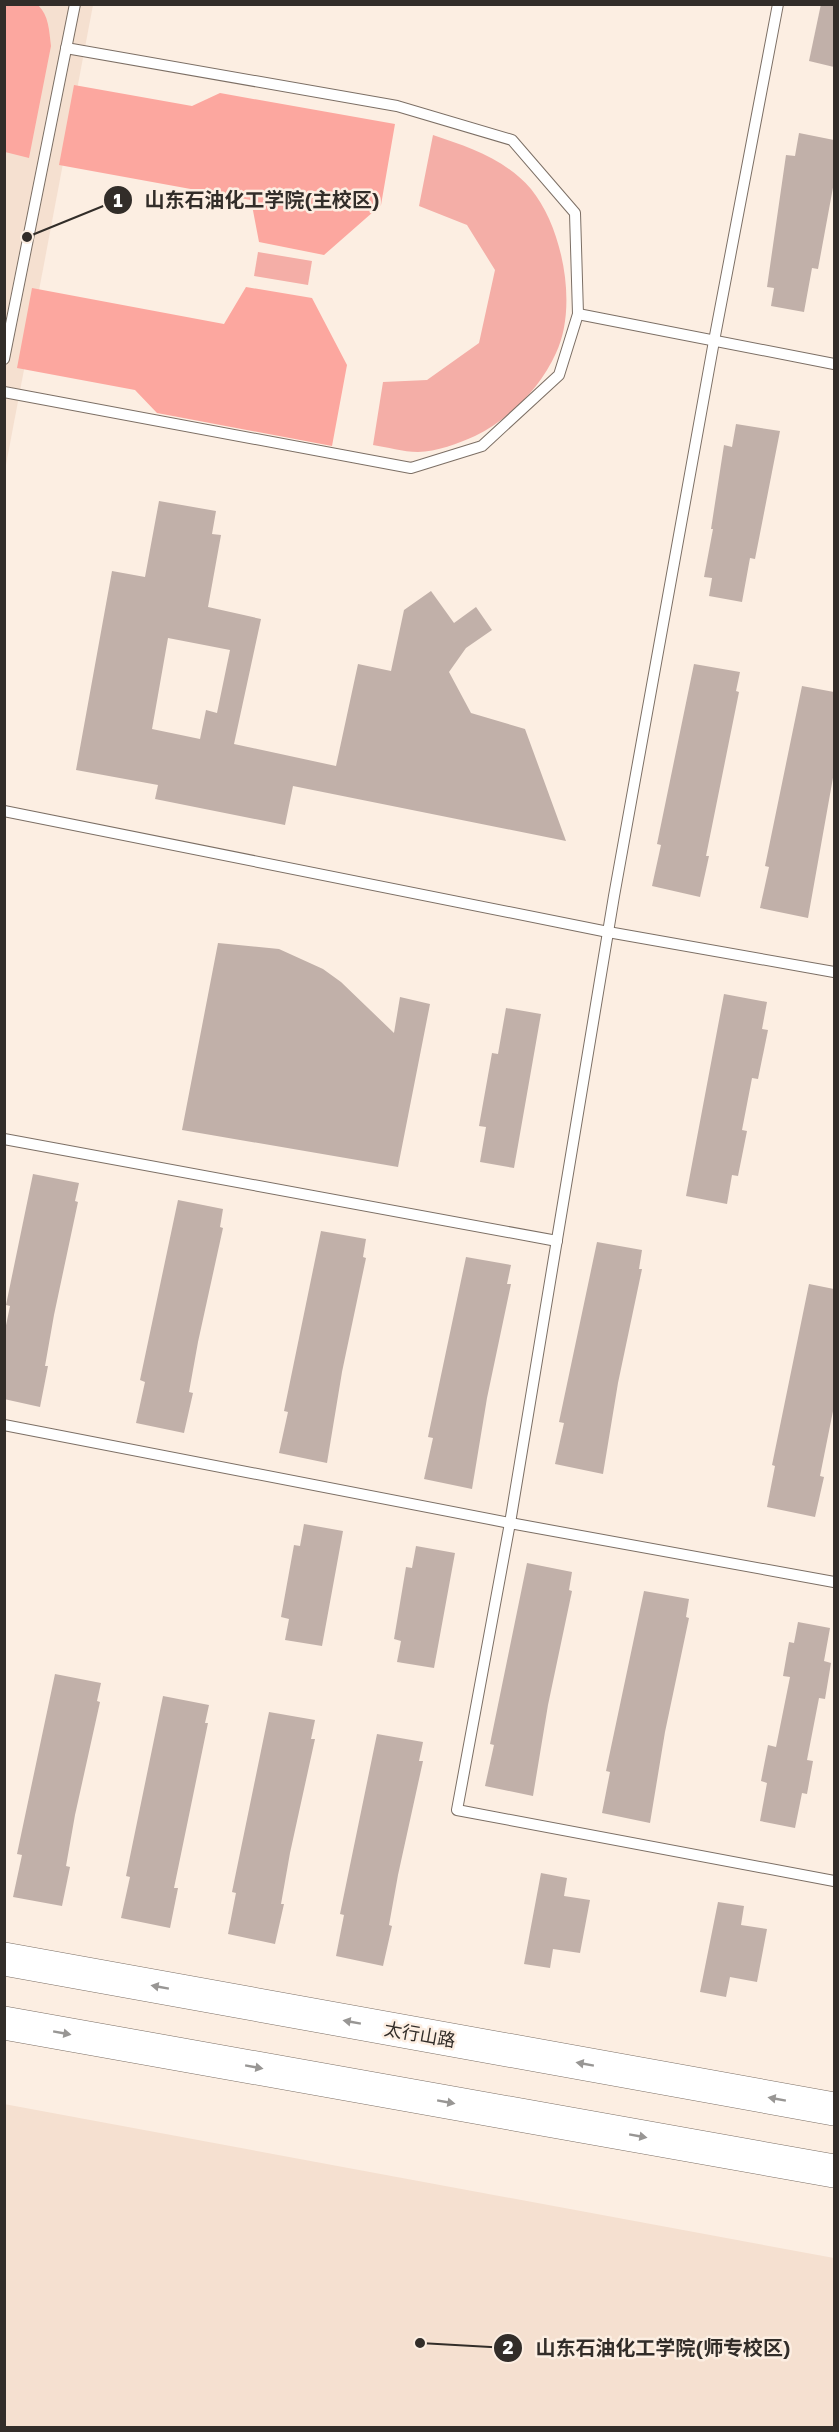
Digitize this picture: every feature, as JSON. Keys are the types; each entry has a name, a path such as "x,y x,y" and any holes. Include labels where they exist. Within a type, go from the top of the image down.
{"main road":[{"name":"太行山路","path":"4,1959 834,2109"},
{"path":"4,2023 834,2171"}],"lane":[{"path":"4,359 75,4"},
{"path":"778,4 714,341 608,932 510,1523 457,1810 834,1881"},
{"path":"4,392 411,468 482,446 559,375 578,314 575,213 512,140 398,106 66,48"},
{"path":"578,314 834,364"},
{"path":"4,811 608,932 834,972"},
{"path":"4,1139 557,1241"},
{"path":"4,1425 510,1523 834,1582"}],"shaded area":[{"path":"5,4 38,5 49,29 51,46 29,158 5,152"},
{"path":"5,5 93,5 5,470"},
{"path":"74,85 192,106 220,93 395,124 381,205 324,255 259,242 251,200 59,165"},
{"path":"433,135 486,155 510,170 531,189 552,225 559,246 564,268 566,313 563,334 549,366 532,391 511,412 488,429 469,439 440,449 412,452 373,445 383,382 427,380 479,343 495,270 467,225 419,206"},
{"path":"258,252 312,261 308,285 254,276"},
{"path":"246,287 312,298 347,365 332,446 157,413 135,390 17,368 32,288 224,324"},
{"path":"4,2104 834,2258 834,2427 5,2427"}],"building":[{"path":"821,4 834,4 834,67 809,61"},
{"path":"799,133 834,140 834,182 818,269 812,268 804,312 771,306 774,288 767,287 786,155 795,156"},
{"path":"736,424 780,431 755,559 750,558 742,602 709,596 712,578 704,577 724,445 732,447"},
{"path":"159,501 216,511 212,534 221,535 208,607 261,619 234,744 336,766 358,664 391,671 404,610 431,591 454,623 476,607 492,630 466,648 449,672 471,713 525,729 566,841 293,786 285,825 155,799 158,785 76,770 112,571 145,577","holes":["168,638 230,650 217,713 206,710 200,739 152,729"]},
{"path":"694,664 740,672 736,691 739,692 700,897 652,886 661,845 657,844"},
{"path":"802,686 834,692 834,772 808,918 760,908 769,867 765,866"},
{"path":"218,943 279,949 323,969 341,982 394,1033 400,997 430,1004 398,1167 182,1130"},
{"path":"724,994 767,1002 762,1029 768,1030 758,1079 752,1078 742,1130 747,1131 738,1176 732,1175 727,1204 686,1196"},
{"path":"506,1008 541,1014 514,1168 480,1162 486,1127 479,1126 492,1053 498,1054"},
{"path":"33,1174 79,1183 75,1201 78,1202 54,1315 40,1407 4,1399 4,1335 10,1306 6,1305"},
{"path":"178,1200 223,1209 220,1227 223,1228 198,1342 189,1392 193,1393 184,1433 136,1423 145,1382 140,1380"},
{"path":"321,1231 366,1239 363,1257 366,1258 342,1372 327,1463 279,1453 288,1412 284,1411"},
{"path":"597,1242 642,1250 639,1269 642,1269 618,1383 603,1474 555,1464 564,1423 559,1422"},
{"path":"466,1257 511,1265 507,1284 511,1284 487,1398 472,1489 424,1479 433,1438 428,1437"},
{"path":"809,1284 834,1289 834,1406 820,1476 824,1477 815,1517 767,1507 775,1466 772,1465"},
{"path":"304,1524 343,1531 322,1646 285,1640 289,1619 281,1617 294,1545 300,1546"},
{"path":"416,1546 455,1553 434,1668 397,1662 401,1641 394,1639 406,1567 412,1568"},
{"path":"527,1563 572,1572 569,1590 572,1591 548,1705 533,1796 485,1786 494,1745 490,1744"},
{"path":"644,1591 689,1599 686,1617 689,1618 665,1732 650,1823 602,1813 610,1772 606,1771"},
{"path":"798,1622 830,1628 824,1661 831,1663 825,1699 819,1698 807,1760 813,1761 807,1794 802,1793 795,1828 760,1821 767,1783 761,1781 768,1745 776,1747 790,1677 783,1676 789,1642 794,1643"},
{"path":"55,1674 101,1683 97,1701 100,1702 66,1866 70,1867 62,1906 13,1897 22,1855 17,1854"},
{"path":"163,1696 209,1705 205,1723 208,1723 174,1888 178,1888 170,1928 121,1918 130,1877 126,1876"},
{"path":"269,1712 315,1720 311,1739 315,1739 290,1853 281,1904 284,1904 275,1944 228,1934 236,1893 232,1892"},
{"path":"377,1734 423,1742 419,1761 423,1761 398,1875 389,1925 392,1926 383,1966 336,1956 344,1915 340,1914"},
{"path":"541,1873 567,1878 564,1896 590,1900 580,1953 553,1949 550,1968 524,1964"},
{"path":"718,1902 744,1906 741,1925 767,1929 757,1982 730,1977 726,1997 700,1992"}],"place":[{"name":"山东石油化工学院(主校区)","path":"27,237"},
{"name":"山东石油化工学院(师专校区)","path":"420,2343"}]}
